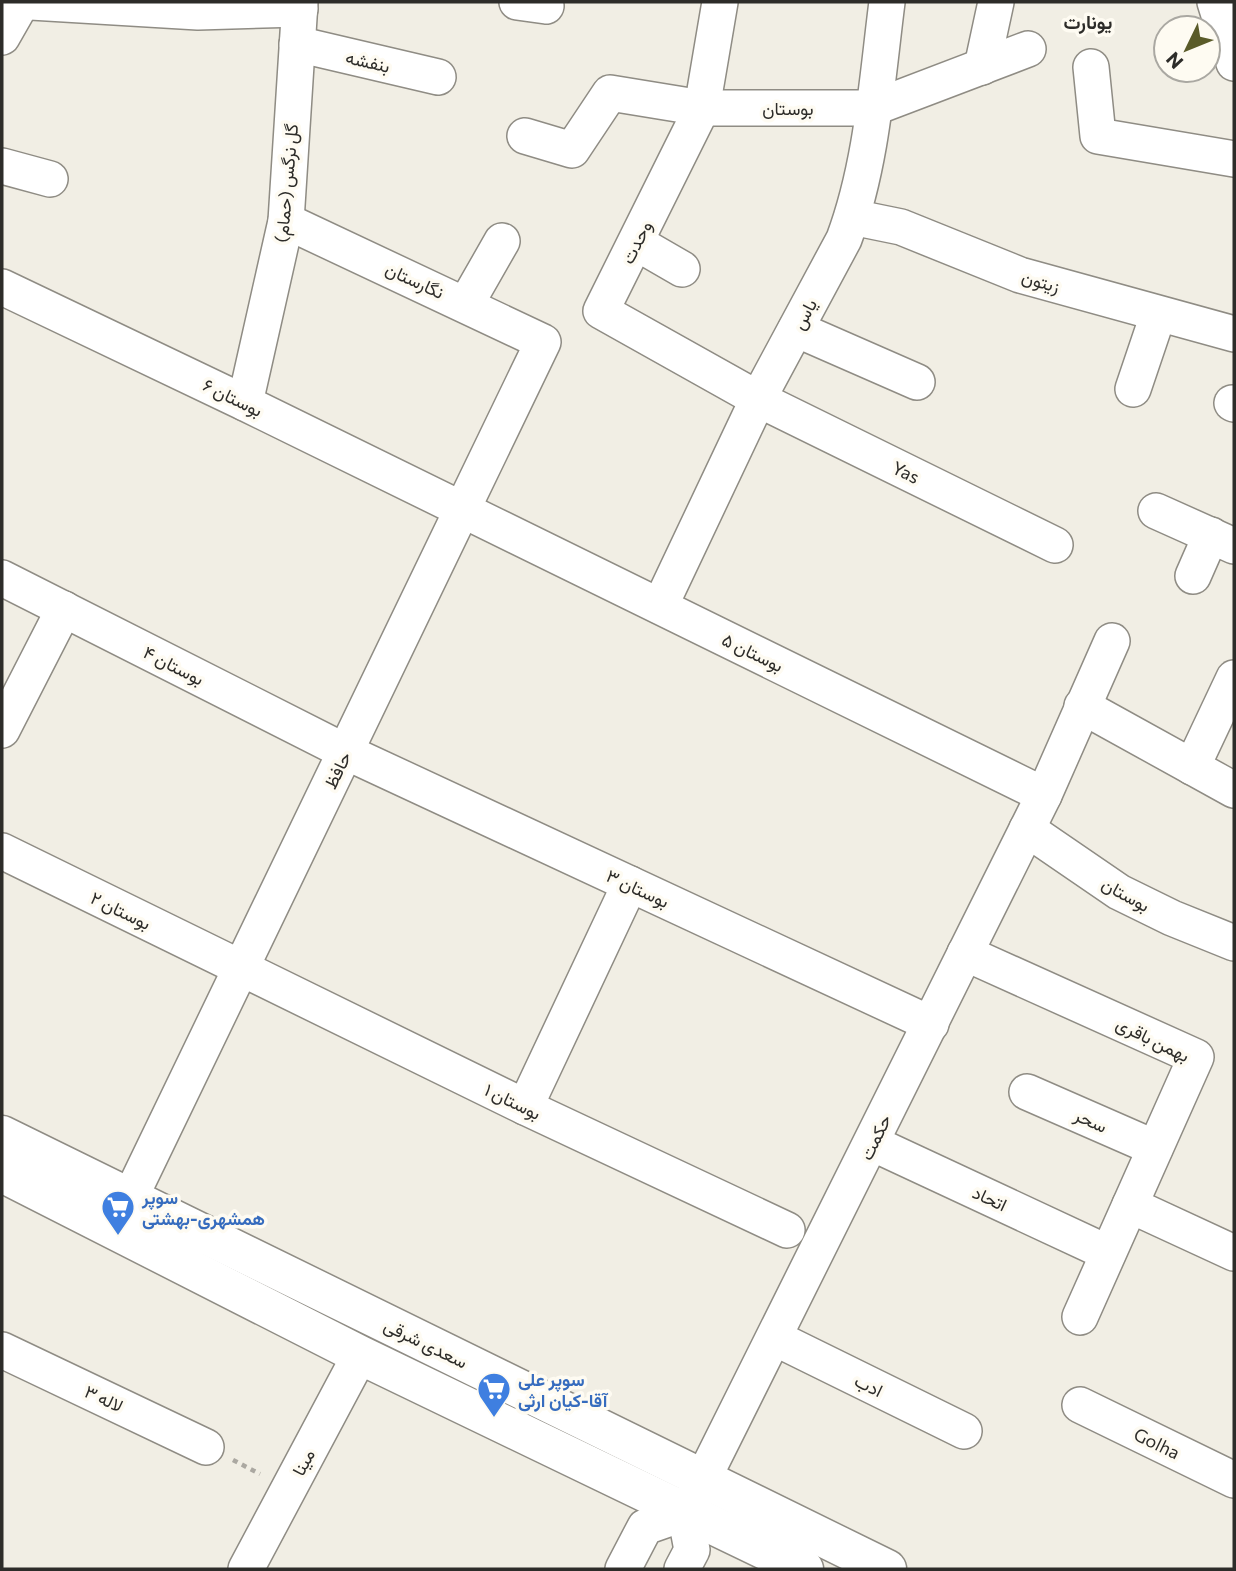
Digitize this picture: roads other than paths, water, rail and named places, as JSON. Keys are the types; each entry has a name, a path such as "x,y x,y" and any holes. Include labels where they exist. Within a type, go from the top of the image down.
{"main road":[{"name":"سعدی شرقی","path":"2,1135 887,1569"},
{"path":"2,1173 360,1355 804,1569"}],"street":[{"path":"2,37 22,2"},
{"path":"31,2 198,12 300,5"},
{"name":"وحدت","path":"719,2 702,108 601,312 758,399"},
{"name":"یاس","path":"660,606 758,399 852,217 873,108 887,2"},
{"path":"982,67 996,2"},
{"path":"1215,2 1234,63"},
{"name":"گل نرگس (حمام)","path":"245,403 286,221 300,5"},
{"name":"بنفشه","path":"297,44 438,77"},
{"path":"873,108 1028,49"},
{"path":"1091,67 1098,136 1234,159"},
{"name":"بوستان","path":"525,135 572,150 610,93 702,108 873,108"},
{"path":"2,166 50,179"},
{"name":"زیتون","path":"852,217 901,227 1020,275 1234,334"},
{"name":"نگارستان","path":"286,221 543,342"},
{"path":"466,304 502,241"},
{"path":"637,243 682,268"},
{"name":"بوستان ۶","path":"2,288 462,510"},
{"path":"1133,389 1158,315"},
{"path":"796,329 917,382"},
{"name":"حافظ","path":"130,1198 543,342"},
{"name":"Yas","path":"758,399 1055,545"},
{"name":"بوستان ۵","path":"462,510 1044,794"},
{"path":"1156,511 1222,540 1193,576"},
{"name":"بوستان ۴","path":"2,578 346,752"},
{"path":"2,730 64,609"},
{"name":"حکمت","path":"685,1513 705,1480 1027,829 1112,641"},
{"path":"1192,767 1234,678"},
{"path":"1082,706 1234,790"},
{"name":"بوستان ۳","path":"346,752 931,1024"},
{"name":"بوستان","path":"1027,829 1119,892 1172,918 1234,943"},
{"name":"بوستان ۲","path":"2,851 241,968"},
{"path":"525,1107 630,884"},
{"name":"بهمن باقری","path":"965,953 1196,1057 1080,1317"},
{"name":"بوستان ۱","path":"241,968 525,1107 787,1230"},
{"name":"سحر","path":"1027,1093 1155,1148"},
{"name":"اتحاد","path":"872,1143 1108,1253"},
{"path":"1130,1205 1234,1253"},
{"name":"ادب","path":"775,1338 964,1431"},
{"name":"لاله ۳","path":"2,1350 206,1447"},
{"name":"مینا","path":"246,1569 360,1355"},
{"name":"Golha","path":"1080,1405 1234,1480"},
{"path":"623,1569 645,1527 685,1513 692,1550 682,1569"}],"place":[{"name":"سوپر همشهری-بهشتی","path":"118,1237"},
{"name":"سوپر علی آقا-کیان ارثی","path":"494,1419"}],"district":[{"name":"یونارت","path":"1088,21"}]}
